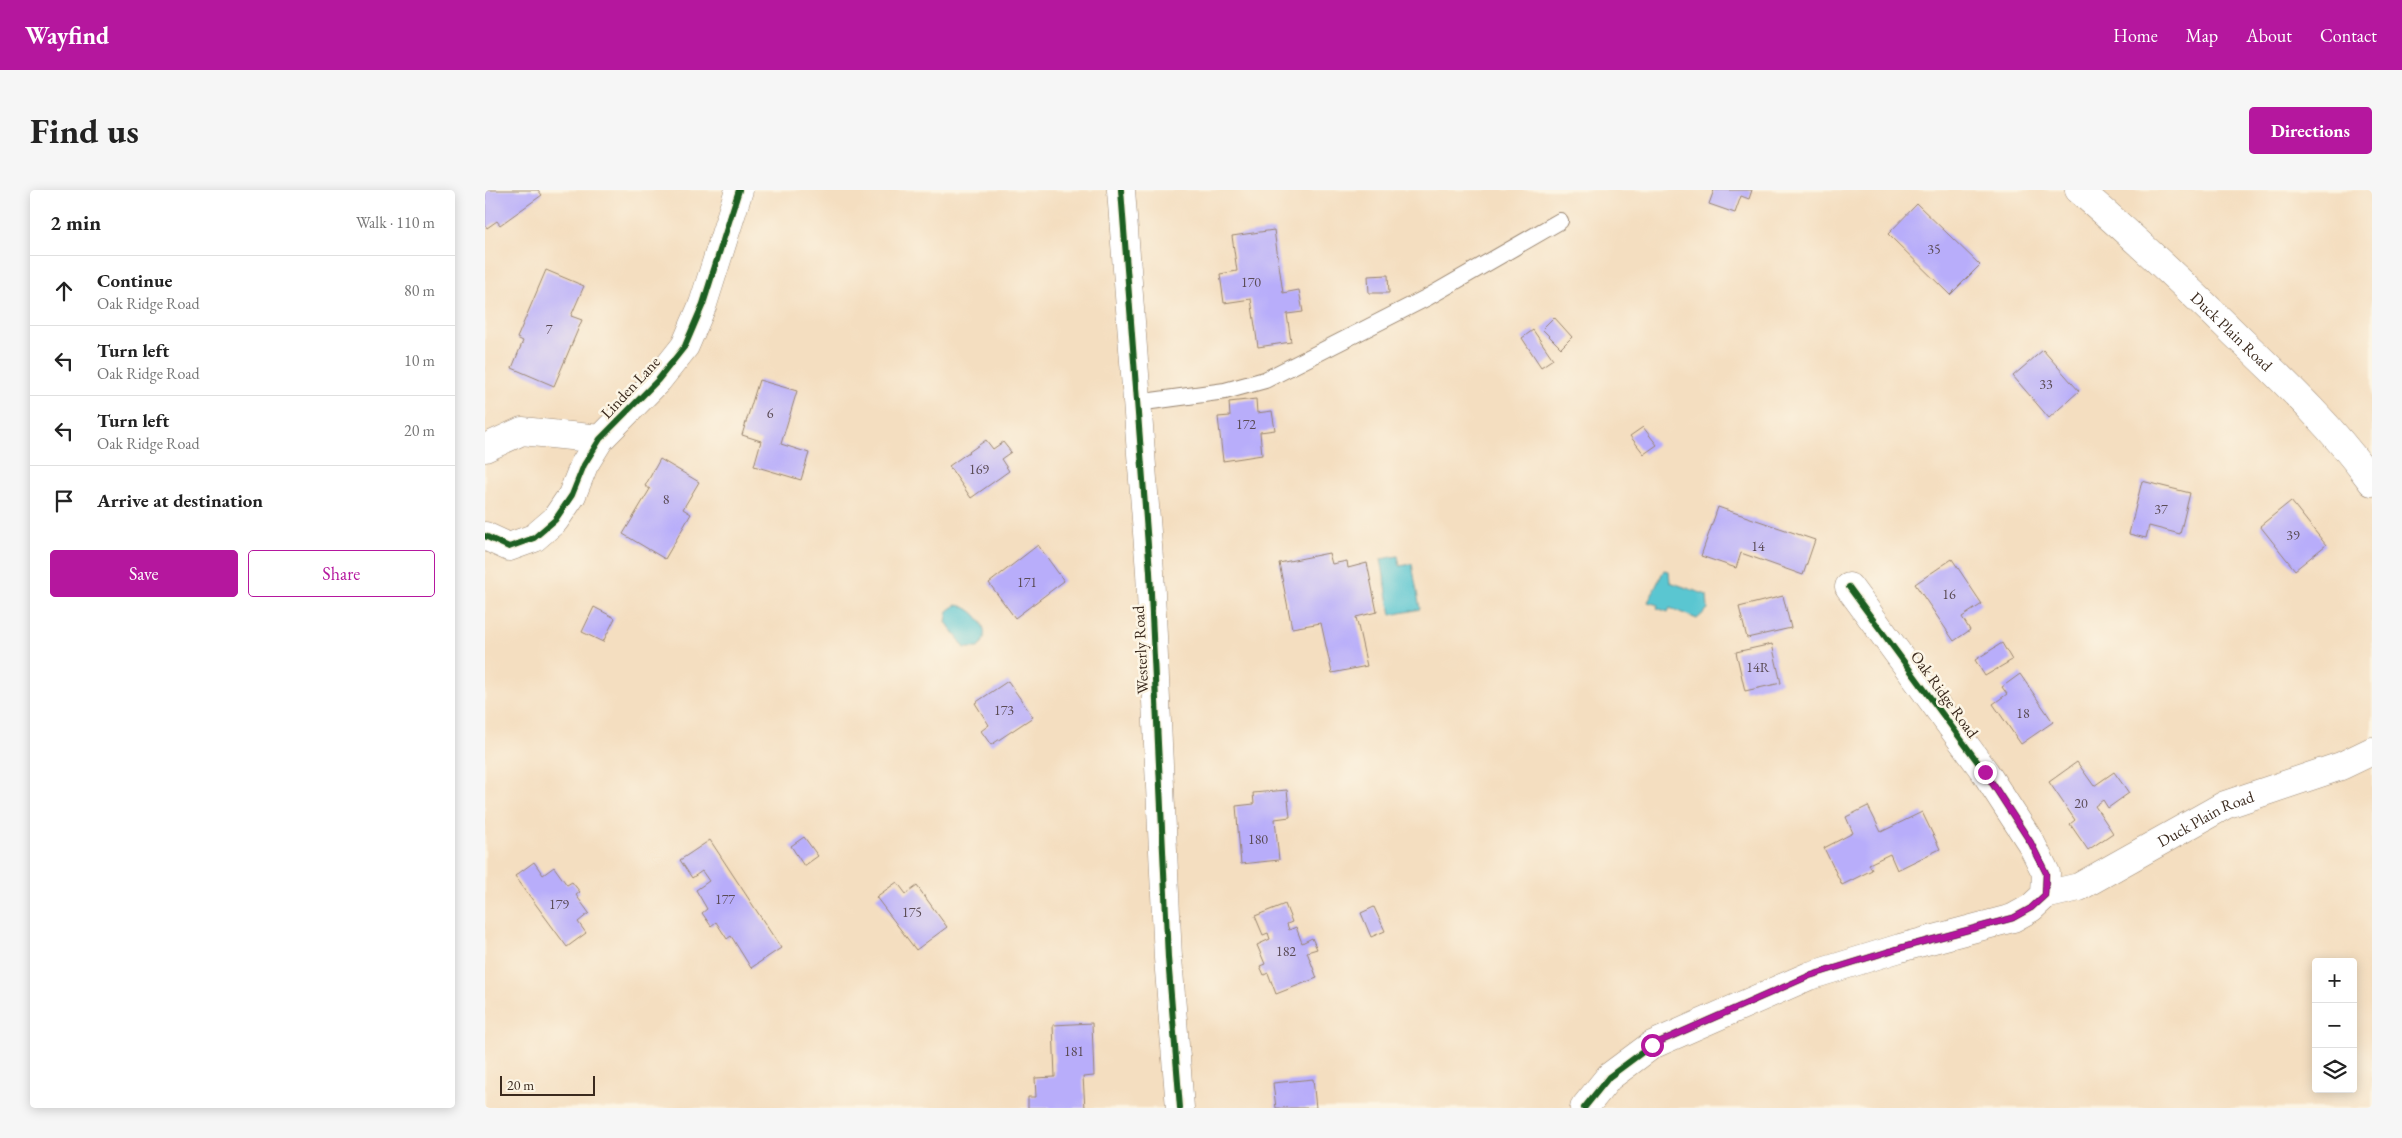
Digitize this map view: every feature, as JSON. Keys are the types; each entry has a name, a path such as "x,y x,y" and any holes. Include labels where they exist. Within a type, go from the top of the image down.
{"street":[{"name":"Linden Lane","path":"485,536 509,547 534,538 555,520 572,495 584,465 600,439 658,380 685,346 703,304 739,190"},
{"name":"Westerly Road","path":"1121,190 1150,572 1168,958 1180,1108"},
{"name":"Duck Plain Road","path":"2079,190 2149,250 2307,404 2372,482"},
{"name":"Linden Lane","path":"485,448 522,431 600,439"},
{"name":"Oak Ridge Road","path":"1849,587 1985,772 2031,843 2046,873 2045,895"},
{"name":"Duck Plain Road","path":"2045,895 2079,888 2225,805 2341,766 2372,751"},
{"path":"1584,1108 1609,1077 1652,1045 1809,976 1900,948 2013,918 2031,908 2045,895"}],"lane":[{"path":"1137,403 1225,391 1265,380 1428,297 1560,221"}],"water":[{"path":"1398,556 1400,566 1412,564 1420,609 1391,615 1381,559"},
{"path":"1664,570 1669,571 1670,582 1707,595 1708,609 1697,619 1670,608 1668,612 1657,608 1658,605 1648,602"},
{"path":"956,605 970,610 981,621 984,635 983,642 978,648 965,648 946,622 948,611"}],"building":[{"path":"485,190 538,190 542,195 500,225 497,221 487,228 485,225"},
{"path":"1714,190 1752,190 1749,199 1741,196 1735,213 1709,204"},
{"path":"1917,204 1980,265 1950,295 1888,234"},
{"path":"1274,230 1283,293 1299,290 1303,312 1287,314 1291,342 1258,347 1251,299 1224,303 1220,274 1237,271 1232,236"},
{"path":"546,270 584,286 571,316 582,320 554,386 512,368 523,341 517,338"},
{"path":"1388,275 1389,293 1369,293 1368,276"},
{"path":"1554,317 1572,337 1561,348 1542,329"},
{"path":"1533,330 1553,359 1541,367 1522,338"},
{"path":"2043,350 2079,391 2049,418 2013,376"},
{"path":"759,380 797,391 781,444 809,453 801,480 754,466 761,441 742,435"},
{"path":"1256,399 1257,413 1272,411 1275,430 1260,432 1262,455 1223,461 1218,417 1230,416 1229,402"},
{"path":"1643,427 1657,445 1644,454 1630,436"},
{"path":"986,440 993,449 1003,442 1011,452 1001,459 1009,471 971,498 949,466"},
{"path":"660,459 699,482 683,509 691,514 665,559 623,534 650,489 645,486"},
{"path":"2142,481 2190,493 2180,534 2149,526 2146,538 2129,534"},
{"path":"2291,501 2326,545 2295,570 2260,526"},
{"path":"1718,507 1815,540 1803,575 1741,553 1736,568 1701,556"},
{"path":"1038,545 1064,581 1015,618 989,583"},
{"path":"1329,553 1332,564 1347,561 1348,568 1367,563 1377,612 1356,617 1367,666 1332,673 1321,623 1292,628 1279,563"},
{"path":"1952,559 1982,604 1962,617 1970,630 1954,641 1915,584"},
{"path":"1783,596 1791,628 1747,638 1739,607"},
{"path":"594,607 615,618 603,642 582,632"},
{"path":"2002,643 2012,660 1985,676 1975,660"},
{"path":"1772,644 1781,683 1745,691 1736,652"},
{"path":"2020,674 2053,722 2021,744 1993,704 2007,694 2002,687"},
{"path":"1008,681 1033,717 991,745 981,731 989,725 975,703"},
{"path":"2077,762 2094,786 2114,772 2129,793 2108,808 2103,800 2095,806 2113,833 2088,850 2070,824 2075,820 2049,782"},
{"path":"1287,790 1290,817 1275,819 1279,860 1241,864 1236,806 1254,804 1253,793"},
{"path":"1868,806 1881,832 1922,812 1940,849 1897,870 1890,854 1869,864 1872,870 1842,885 1824,848 1853,833 1846,817"},
{"path":"804,837 818,856 804,866 791,846"},
{"path":"710,840 781,948 751,968 731,936 727,939 716,922 711,926 702,913 707,909 696,890 709,881 702,871 692,878 680,860"},
{"path":"534,862 543,875 554,867 567,885 572,882 580,892 576,895 589,913 578,922 586,933 567,947 515,876"},
{"path":"897,882 906,894 917,886 947,927 916,950 876,897"},
{"path":"1285,904 1292,922 1287,924 1289,930 1296,927 1302,943 1312,938 1317,949 1307,952 1317,978 1276,994 1268,973 1264,975 1260,966 1265,964 1257,945 1270,939 1268,933 1263,935 1255,916"},
{"path":"1374,907 1385,931 1371,937 1361,913"},
{"path":"1092,1023 1094,1076 1083,1077 1085,1108 1028,1108 1028,1097 1036,1097 1035,1078 1055,1077 1053,1025"},
{"path":"1313,1079 1316,1108 1276,1108 1273,1083"}],"cycle path":[{"path":"485,536 509,547 534,538 555,520 572,495 584,465 600,439 658,380 685,346 703,304 739,190"},
{"path":"1121,190 1150,572 1168,958 1180,1108"},
{"path":"1584,1108 1609,1077 1652,1045 1809,976 1900,948 2013,918 2031,908 2045,895 2046,873 2031,843 1985,772 1849,587"}],"route":[{"path":"1652,1045 1809,976 1900,948 2013,918 2031,908 2045,895 2046,873 2031,843 1985,772"}]}
